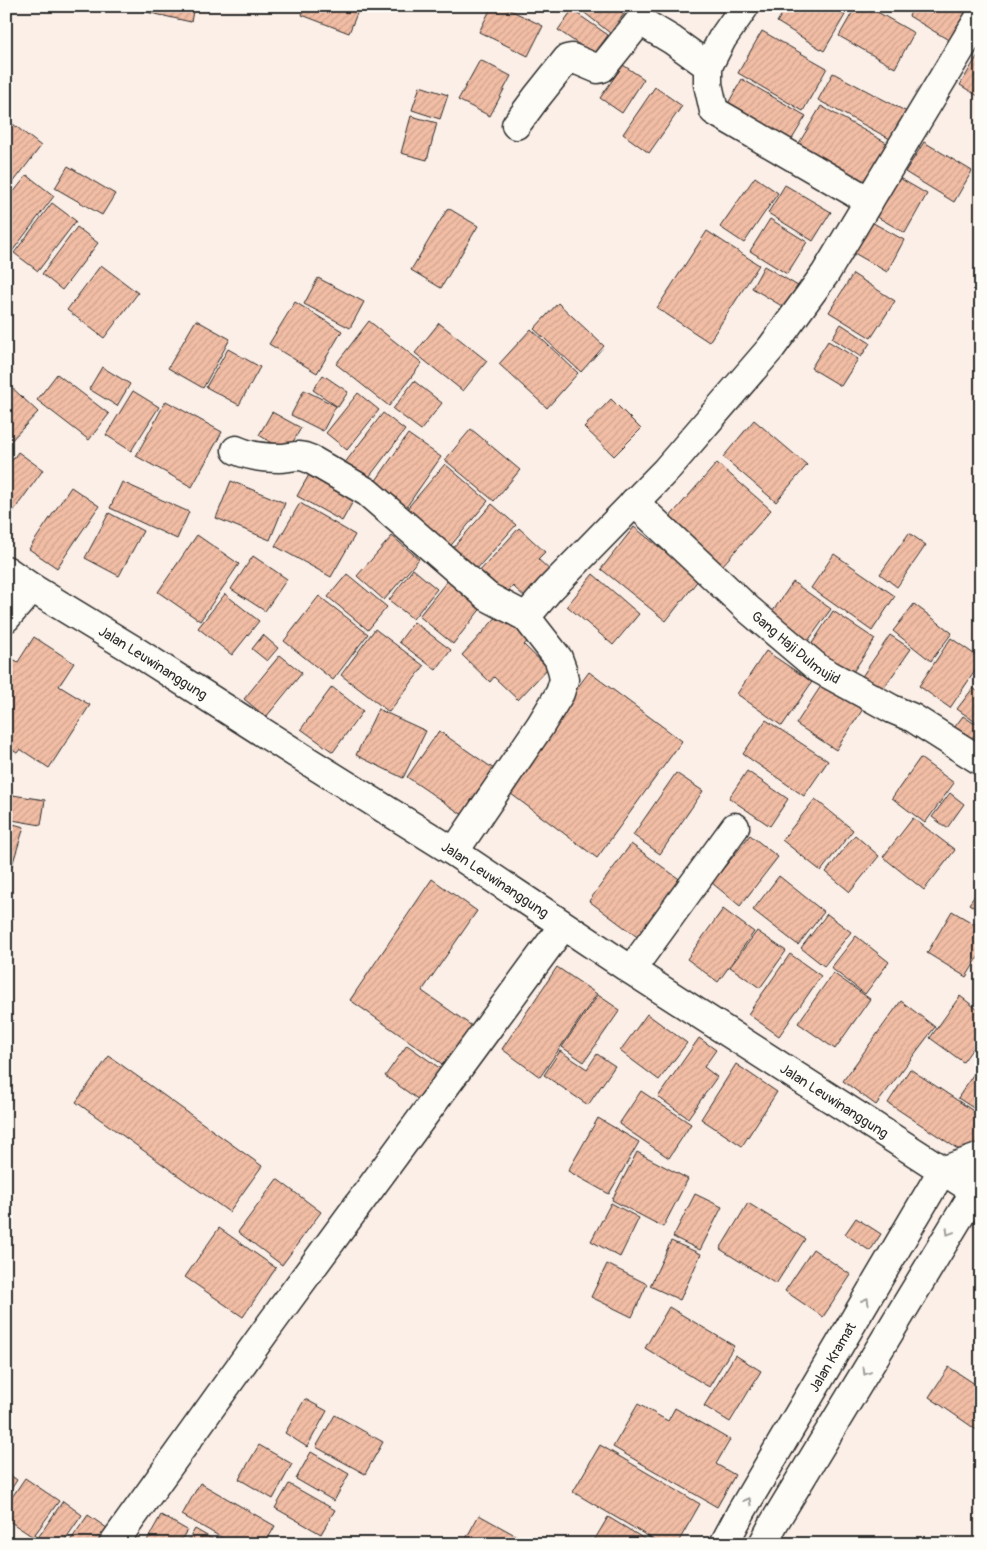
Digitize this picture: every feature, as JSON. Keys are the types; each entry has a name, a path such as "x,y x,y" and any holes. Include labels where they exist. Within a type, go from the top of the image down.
{"street":[{"path":"745,6 722,39 708,66 708,84 714,111 869,202"},
{"path":"526,617 666,470 771,348 825,274 981,15"},
{"path":"516,124 568,59 572,58 598,69 602,68 638,24 642,22 672,40 708,66"},
{"path":"236,450 245,454 266,458 302,455 367,492 488,597 526,617 558,658 564,680 560,693 540,726 454,852"},
{"name":"Gang Haji Dulmujid","path":"634,502 748,609 819,669 892,709 913,718 981,761"},
{"name":"Jalan Leuwinanggung","path":"6,570 454,852 563,926 942,1171 979,1189"},
{"path":"6,618 32,588"},
{"path":"631,970 735,827"},
{"path":"112,1544 266,1330 563,926"},
{"path":"942,1171 981,1157"},
{"name":"Jalan Kramat","path":"724,1544 942,1171"},
{"path":"763,1544 774,1523 979,1189"}],"building":[{"path":"143,6 194,6 191,22 142,11"},
{"path":"305,6 360,6 349,33 302,15"},
{"path":"492,6 502,6 543,26 528,56 479,32"},
{"path":"576,6 630,6 610,33"},
{"path":"787,6 830,6 845,15 824,51 777,22"},
{"path":"856,6 867,6 914,33 895,68 839,36"},
{"path":"914,6 954,6 972,17 955,44 909,16"},
{"path":"572,10 608,35 594,55 558,30"},
{"path":"762,31 827,68 803,111 738,73"},
{"path":"981,50 981,98 960,85"},
{"path":"480,60 511,76 490,116 458,100"},
{"path":"623,65 644,79 622,113 600,98"},
{"path":"833,73 907,112 892,140 818,100"},
{"path":"742,79 806,116 789,144 726,107"},
{"path":"420,86 448,95 440,119 412,110"},
{"path":"655,87 682,106 649,153 623,134"},
{"path":"821,106 892,146 870,185 798,145"},
{"path":"411,116 437,123 427,160 401,153"},
{"path":"13,124 41,146 6,192 6,133"},
{"path":"924,142 972,171 954,202 905,172"},
{"path":"68,166 115,194 102,215 55,188"},
{"path":"27,175 54,196 7,258 6,202"},
{"path":"896,176 927,194 905,233 874,215"},
{"path":"755,177 778,193 744,243 720,227"},
{"path":"785,185 831,212 813,241 768,213"},
{"path":"52,203 76,221 38,271 14,253"},
{"path":"448,208 478,226 441,288 411,270"},
{"path":"770,219 807,242 787,274 750,251"},
{"path":"866,219 904,240 887,272 849,250"},
{"path":"77,227 98,243 62,290 42,274"},
{"path":"707,231 759,265 709,342 657,308"},
{"path":"101,265 138,293 104,338 67,310"},
{"path":"764,266 798,286 785,308 752,288"},
{"path":"853,274 895,301 871,338 829,312"},
{"path":"318,278 364,302 350,328 304,304"},
{"path":"295,302 342,331 317,373 269,344"},
{"path":"558,303 604,346 581,372 534,329"},
{"path":"196,320 230,339 203,388 168,368"},
{"path":"369,321 422,363 389,406 336,364"},
{"path":"439,323 487,361 463,391 415,353"},
{"path":"841,324 870,343 861,357 832,338"},
{"path":"531,329 578,373 547,408 499,364"},
{"path":"828,341 858,359 841,386 811,368"},
{"path":"228,349 260,367 239,405 206,387"},
{"path":"102,367 130,384 117,406 89,389"},
{"path":"57,374 109,414 89,440 37,400"},
{"path":"323,375 348,392 338,407 313,390"},
{"path":"414,381 442,403 421,430 393,409"},
{"path":"7,383 38,412 7,445 6,444"},
{"path":"304,390 336,406 323,431 291,415"},
{"path":"133,391 159,407 131,451 106,435"},
{"path":"358,393 379,410 347,450 326,433"},
{"path":"611,399 641,429 614,456 584,427"},
{"path":"166,401 222,432 192,487 136,456"},
{"path":"272,412 301,428 287,452 259,435"},
{"path":"383,413 405,430 366,481 344,464"},
{"path":"754,420 807,465 776,502 723,457"},
{"path":"471,429 520,470 494,501 445,460"},
{"path":"408,434 441,457 405,509 373,485"},
{"path":"18,452 43,470 7,520 6,469"},
{"path":"717,463 771,510 722,566 668,519"},
{"path":"445,464 488,501 447,550 404,512"},
{"path":"310,473 355,498 342,521 297,496"},
{"path":"231,481 285,503 270,540 216,518"},
{"path":"122,482 189,512 177,539 110,508"},
{"path":"71,487 99,506 57,568 29,549"},
{"path":"300,503 355,535 331,577 275,546"},
{"path":"492,504 516,525 474,572 450,551"},
{"path":"109,513 143,531 119,576 85,558"},
{"path":"634,527 699,579 666,621 601,569"},
{"path":"519,528 545,552 538,559 554,574 529,601 513,586 503,597 478,573"},
{"path":"909,533 926,545 897,587 880,574"},
{"path":"197,535 239,564 200,621 158,592"},
{"path":"392,536 419,559 384,600 357,576"},
{"path":"834,554 895,596 872,631 811,588"},
{"path":"253,556 287,579 265,611 231,589"},
{"path":"413,569 437,589 413,619 389,600"},
{"path":"347,574 387,607 368,630 328,597"},
{"path":"593,574 639,614 613,645 567,606"},
{"path":"452,575 486,602 453,644 419,616"},
{"path":"793,582 831,609 808,641 770,615"},
{"path":"225,594 259,621 232,655 198,628"},
{"path":"319,596 368,634 333,680 284,641"},
{"path":"914,604 952,633 931,661 893,631"},
{"path":"833,611 875,639 851,675 809,648"},
{"path":"501,612 530,638 524,645 548,668 518,700 494,677 490,682 462,655"},
{"path":"414,622 451,650 436,670 399,642"},
{"path":"375,629 424,666 389,712 341,675"},
{"path":"263,635 278,648 267,661 252,649"},
{"path":"890,635 911,649 881,692 861,678"},
{"path":"34,637 74,663 59,686 90,705 49,768 20,749 17,753 6,746 6,655 18,662"},
{"path":"951,638 981,659 981,662 950,708 919,686"},
{"path":"766,651 812,682 782,726 737,694"},
{"path":"280,655 302,673 266,717 244,699"},
{"path":"589,672 682,741 597,858 503,788"},
{"path":"823,683 863,709 836,750 796,724"},
{"path":"332,687 363,711 333,752 301,729"},
{"path":"973,688 981,694 981,726 957,709"},
{"path":"378,709 426,731 403,778 356,755"},
{"path":"963,716 981,728 981,753 951,732"},
{"path":"766,720 828,761 804,796 743,754"},
{"path":"439,731 504,776 473,822 407,777"},
{"path":"920,758 954,783 925,823 892,798"},
{"path":"747,771 788,799 770,826 729,798"},
{"path":"676,773 703,791 660,854 633,835"},
{"path":"950,793 964,804 947,828 932,817"},
{"path":"6,794 45,800 41,825 6,819"},
{"path":"815,799 853,830 821,871 782,840"},
{"path":"913,818 955,850 924,890 883,857"},
{"path":"6,822 24,827 6,885"},
{"path":"750,835 778,857 740,906 712,883"},
{"path":"855,835 879,856 850,892 826,872"},
{"path":"631,844 682,881 640,939 589,901"},
{"path":"779,876 824,912 798,945 753,910"},
{"path":"432,879 477,911 422,991 472,1026 445,1066 350,1000"},
{"path":"981,887 981,912 969,904"},
{"path":"723,909 754,932 718,982 687,959"},
{"path":"952,911 981,928 981,953 966,977 927,953"},
{"path":"827,914 851,932 824,966 801,948"},
{"path":"757,931 786,951 760,988 730,967"},
{"path":"856,936 889,962 865,994 831,968"},
{"path":"790,954 821,976 779,1036 748,1014"},
{"path":"557,967 597,994 540,1077 502,1049"},
{"path":"833,973 870,999 835,1049 798,1023"},
{"path":"598,995 620,1010 584,1062 562,1047"},
{"path":"960,996 981,1012 981,1037 963,1062 930,1038"},
{"path":"901,1001 935,1027 876,1105 843,1081"},
{"path":"647,1014 687,1043 659,1080 620,1051"},
{"path":"699,1038 716,1050 704,1067 717,1077 688,1118 658,1097"},
{"path":"407,1045 441,1069 419,1100 385,1076"},
{"path":"560,1051 587,1069 597,1054 615,1066 588,1105 544,1075"},
{"path":"109,1056 262,1166 229,1212 76,1102"},
{"path":"736,1064 777,1092 742,1146 701,1119"},
{"path":"981,1064 981,1113 958,1098"},
{"path":"910,1069 981,1116 981,1140 970,1157 888,1103"},
{"path":"641,1091 691,1124 669,1158 619,1124"},
{"path":"598,1118 639,1142 609,1194 568,1171"},
{"path":"637,1152 688,1179 663,1227 612,1200"},
{"path":"277,1179 321,1212 282,1265 238,1232"},
{"path":"695,1194 722,1207 700,1250 673,1237"},
{"path":"611,1203 639,1218 620,1257 591,1241"},
{"path":"748,1203 805,1239 776,1284 720,1249"},
{"path":"856,1218 881,1234 870,1251 845,1234"},
{"path":"219,1228 276,1268 243,1317 185,1277"},
{"path":"671,1241 701,1254 680,1300 650,1286"},
{"path":"813,1249 851,1275 823,1317 785,1291"},
{"path":"607,1264 647,1284 632,1317 591,1297"},
{"path":"669,1307 734,1346 709,1387 645,1348"},
{"path":"735,1355 761,1371 730,1422 704,1406"},
{"path":"949,1367 981,1388 981,1433 929,1397"},
{"path":"305,1399 327,1411 307,1447 285,1433"},
{"path":"638,1404 668,1421 675,1408 730,1440 716,1464 735,1475 717,1507 613,1447"},
{"path":"335,1415 383,1442 365,1474 316,1447"},
{"path":"259,1445 292,1464 273,1499 239,1479"},
{"path":"600,1445 700,1504 677,1544 661,1544 573,1492"},
{"path":"311,1452 349,1474 334,1501 296,1479"},
{"path":"6,1472 17,1480 6,1497"},
{"path":"25,1478 59,1501 33,1537 6,1519 6,1506"},
{"path":"200,1483 275,1526 265,1544 233,1544 182,1515"},
{"path":"289,1484 335,1510 321,1534 275,1508"},
{"path":"63,1501 82,1515 62,1544 38,1544 35,1542"},
{"path":"88,1515 114,1533 107,1544 68,1544"},
{"path":"161,1515 187,1530 179,1544 145,1544"},
{"path":"479,1515 531,1544 463,1544"},
{"path":"608,1517 653,1544 592,1544"},
{"path":"195,1529 221,1544 186,1544"}]}
